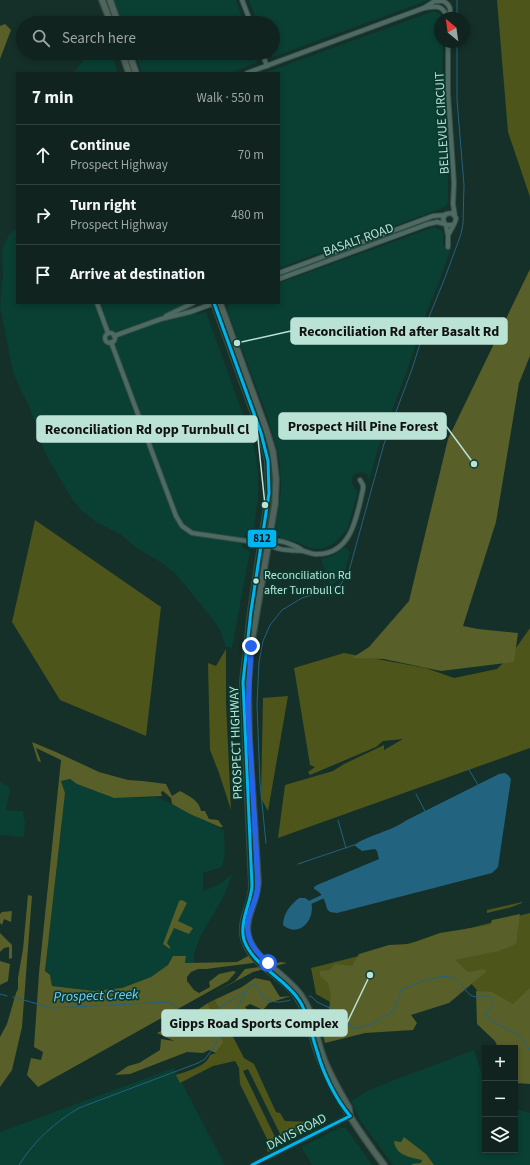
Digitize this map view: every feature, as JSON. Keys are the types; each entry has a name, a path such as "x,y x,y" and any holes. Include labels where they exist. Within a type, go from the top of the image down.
{"main road":[{"path":"102,0 108,16"},
{"path":"110,0 116,16"},
{"path":"124,60 129,72"},
{"path":"131,60 136,72"},
{"name":"PROSPECT HIGHWAY","path":"216,304 266,429 273,452 276,475 276,494 265,544 261,591 253,629 249,672 249,739 258,883 258,893 249,916 247,928 249,939 254,949 268,967 278,974 307,1004 324,1059 349,1108 350,1116 384,1165"}],"street":[{"path":"242,0 248,16"},
{"path":"250,72 424,8 434,1 443,1 449,6 449,12"},
{"path":"424,8 439,7 445,12"},
{"name":"BELLEVUE CIRCUIT","path":"448,48 448,94 454,184 453,204 455,216"},
{"path":"265,60 267,66"},
{"path":"448,247 448,236 443,220 445,214 453,204"},
{"path":"445,214 452,213 455,216 456,222 448,236"},
{"name":"BASALT ROAD","path":"280,273 433,216 445,214"},
{"name":"BASALT ROAD","path":"280,279 428,224 437,222 445,224"},
{"path":"445,224 453,225"},
{"path":"299,266 300,271"},
{"path":"97,304 108,333 111,333 114,336"},
{"path":"161,319 191,304"},
{"path":"114,336 161,319 190,312 213,304"},
{"path":"108,333 105,338 107,341 111,342 176,516 182,526 192,533 265,544 275,541 300,548 303,551 313,554 322,554 338,548 346,541 355,524 363,490 363,485 360,480"},
{"path":"111,342 114,341 114,336"},
{"name":"DAVIS ROAD","path":"252,1165 350,1116"}],"shaded area":[{"path":"114,0 236,0 242,16 120,16"},
{"path":"249,0 429,0 280,54 280,16 255,16"},
{"path":"497,0 530,0 530,197 508,132"},
{"path":"434,11 436,12 434,12 434,48 443,48 442,97 448,178 448,202 446,206 280,268 280,72 267,72"},
{"path":"5,24 11,30 0,59 0,26"},
{"path":"84,60 113,60 118,72 74,72"},
{"path":"137,60 258,60 256,63 232,72 142,72"},
{"path":"434,227 441,230 443,233 443,245 451,248 379,445 369,481 368,475 362,472 354,474 352,483 357,491 357,496 347,530 335,543 322,549 310,548 296,542 280,538 275,531 281,490 280,464 277,448 267,416 228,312 229,304 280,304 280,283"},
{"path":"16,228 16,304 193,304 197,315 206,312 251,436 258,471 258,498 253,534 245,534 242,547 250,551 232,648 226,647 221,632 215,622 175,573 159,561 138,549 120,534 96,522 81,510 72,499 45,453 32,413 13,373 0,306 3,275 2,254 3,247 9,235"},
{"path":"530,269 530,356 519,383 496,522 463,626 518,633 514,662 441,671 384,659 352,658 369,647 409,601 448,439"},
{"path":"35,520 161,607 146,736 60,700 12,622"},
{"path":"345,547 350,552 345,570 341,578 331,586 321,559 334,555"},
{"path":"530,628 530,748 278,838 285,785 333,771 344,764 384,745 384,750 403,739 383,741 376,747 310,775 308,772 315,767 310,765 294,668 344,653 426,668 454,678 497,669 511,655"},
{"path":"226,649 226,703 231,810 210,750 208,663 216,666"},
{"path":"288,696 268,811 261,798 263,698"},
{"path":"32,742 99,772 128,780 166,784 172,796 180,791 190,797 196,801 201,811 205,811 209,819 218,820 223,827 190,814 172,804 171,798 163,791 161,792 162,796 114,798 77,784 70,779 61,781 65,793 45,971 50,975 52,986 94,991 122,988 151,977 168,965 173,956 186,956 185,963 237,962 250,955 255,961 253,963 198,969 191,972 187,977 187,981 194,990 199,993 210,987 209,982 219,974 233,971 236,972 228,981 38,1087 27,1075 31,1058 41,1060 43,1052 34,1047 39,973 61,760 36,748 41,762 38,761"},
{"path":"70,779 77,784 114,798 157,797 224,830 225,855 222,867 203,873 203,891 220,884 233,873 223,898 200,937 194,954 194,963 185,963 186,956 151,977 122,988 94,991 52,986 50,975 45,971 65,793 61,781"},
{"path":"0,782 10,788 6,810 23,811 25,823 24,837 0,835"},
{"path":"28,895 32,896 22,1027 12,1070 0,1087 0,1037 7,1024 18,989"},
{"path":"182,900 187,903 178,921 193,928 189,934 174,928 167,943 170,949 163,944 179,901"},
{"path":"522,902 512,907 487,913 487,910"},
{"path":"12,911 11,922 4,919 2,925 0,923 0,914 2,912"},
{"path":"530,913 530,1043 491,1007 469,981 330,1002 316,994 311,968"},
{"path":"520,914 516,944 499,951 455,960 468,972 484,969 486,972 449,1003 411,1015 417,1023 413,1030 365,1033 325,1043 319,1020 327,1022 331,995 328,983 320,976 320,971 330,970 335,964 352,966 359,954 389,945 409,944 440,933 490,925 492,920"},
{"path":"0,933 12,945 12,958 9,959 9,947 4,948 0,952"},
{"path":"0,961 10,964 8,981 0,985"},
{"path":"280,962 287,963 253,972 212,994 235,981 245,969 259,967 263,968"},
{"path":"255,978 270,981 280,997 291,996 269,1003 263,1010 250,1004 245,1007 250,1013 245,1018 233,1016 225,1020 214,1000 242,987"},
{"path":"530,988 530,1084 518,1083 518,1045 497,1045 495,1041 477,1024 476,991 492,992 513,1004"},
{"path":"214,1000 244,1058 254,1064 276,1112 280,1113 285,1121 316,1122 319,1125 283,1140 248,1069 243,1071 276,1139 277,1144 275,1145 275,1149 269,1152 267,1151 268,1141 240,1084 239,1068 235,1061 213,1066 180,1083 176,1075 205,1063 210,1055 216,1053 224,1042 217,1029 208,1003"},
{"path":"208,1003 217,1029 224,1042 216,1053 209,1050 203,1053 187,1052 130,1074 115,1075 128,1066 139,1063 160,1050 161,1039 174,1041 157,1033 182,1020"},
{"path":"474,1050 482,1075 482,1153 518,1153 518,1110 530,1113 530,1165 393,1165 360,1120 351,1101 369,1090"},
{"path":"174,1068 225,1165 0,1165 0,1132"},
{"path":"341,1127 346,1128 372,1165 312,1165 301,1147"},
{"path":"404,1137 426,1154 434,1165 411,1164 421,1163 422,1160 408,1157 398,1150 394,1141 401,1142"}],"water":[{"path":"505,773 511,779 498,867 492,873 337,913 330,912 327,909 323,897 317,890 314,889 314,887 379,859 375,849 362,851 354,845 394,827 499,774"},
{"path":"299,898 305,898 311,902 311,915 305,925 295,930 289,929 283,925 284,917 290,907"}],"waterway":[{"path":"457,0 457,12"},
{"path":"266,843 260,783 257,705 259,662 263,641 270,625 282,610 302,598 328,590 341,584 349,571 384,444 412,369 427,322 461,234 463,224 464,185 457,100 457,48"},
{"path":"468,768 478,785"},
{"path":"416,794 425,811"},
{"path":"338,820 346,848"},
{"path":"298,864 354,845"},
{"path":"311,902 322,897"},
{"name":"Prospect Creek","path":"309,996 317,1002 334,1010 349,1025 356,1029 371,1024 391,1013 395,1008 401,990 429,979 444,976 451,977 457,980 472,996 490,996 494,1004 486,1013 486,1017 520,1036 530,1050"},
{"path":"19,1165 38,1140 53,1126 79,1108 205,1059 250,986 253,984 258,987 263,998 266,1000 276,1002 290,1000"},
{"name":"Prospect Creek","path":"184,1012 198,1021 245,992"},
{"name":"Prospect Creek","path":"0,994 7,996"},
{"name":"Prospect Creek","path":"13,997 52,1008 169,1002 178,1008"}],"transit line":[{"name":"812","path":"214,304 261,433 268,461 269,493 251,611 243,682 252,886 244,919 244,940 254,957 293,992 299,1000 308,1018 326,1076 339,1101 350,1116"},
{"name":"812","path":"252,1165 350,1116"}],"place":[{"name":"Reconciliation Rd after Basalt Rd","path":"237,343"},
{"name":"Prospect Hill Pine Forest","path":"474,464"},
{"name":"Reconciliation Rd opp Turnbull Cl","path":"265,505"},
{"name":"Reconciliation Rd after Turnbull Cl","path":"256,581"},
{"name":"Gipps Road Sports Complex","path":"370,975"}],"route":[{"path":"251,646 248,709 258,890 249,916 248,931 249,939 254,949 268,963"}]}
